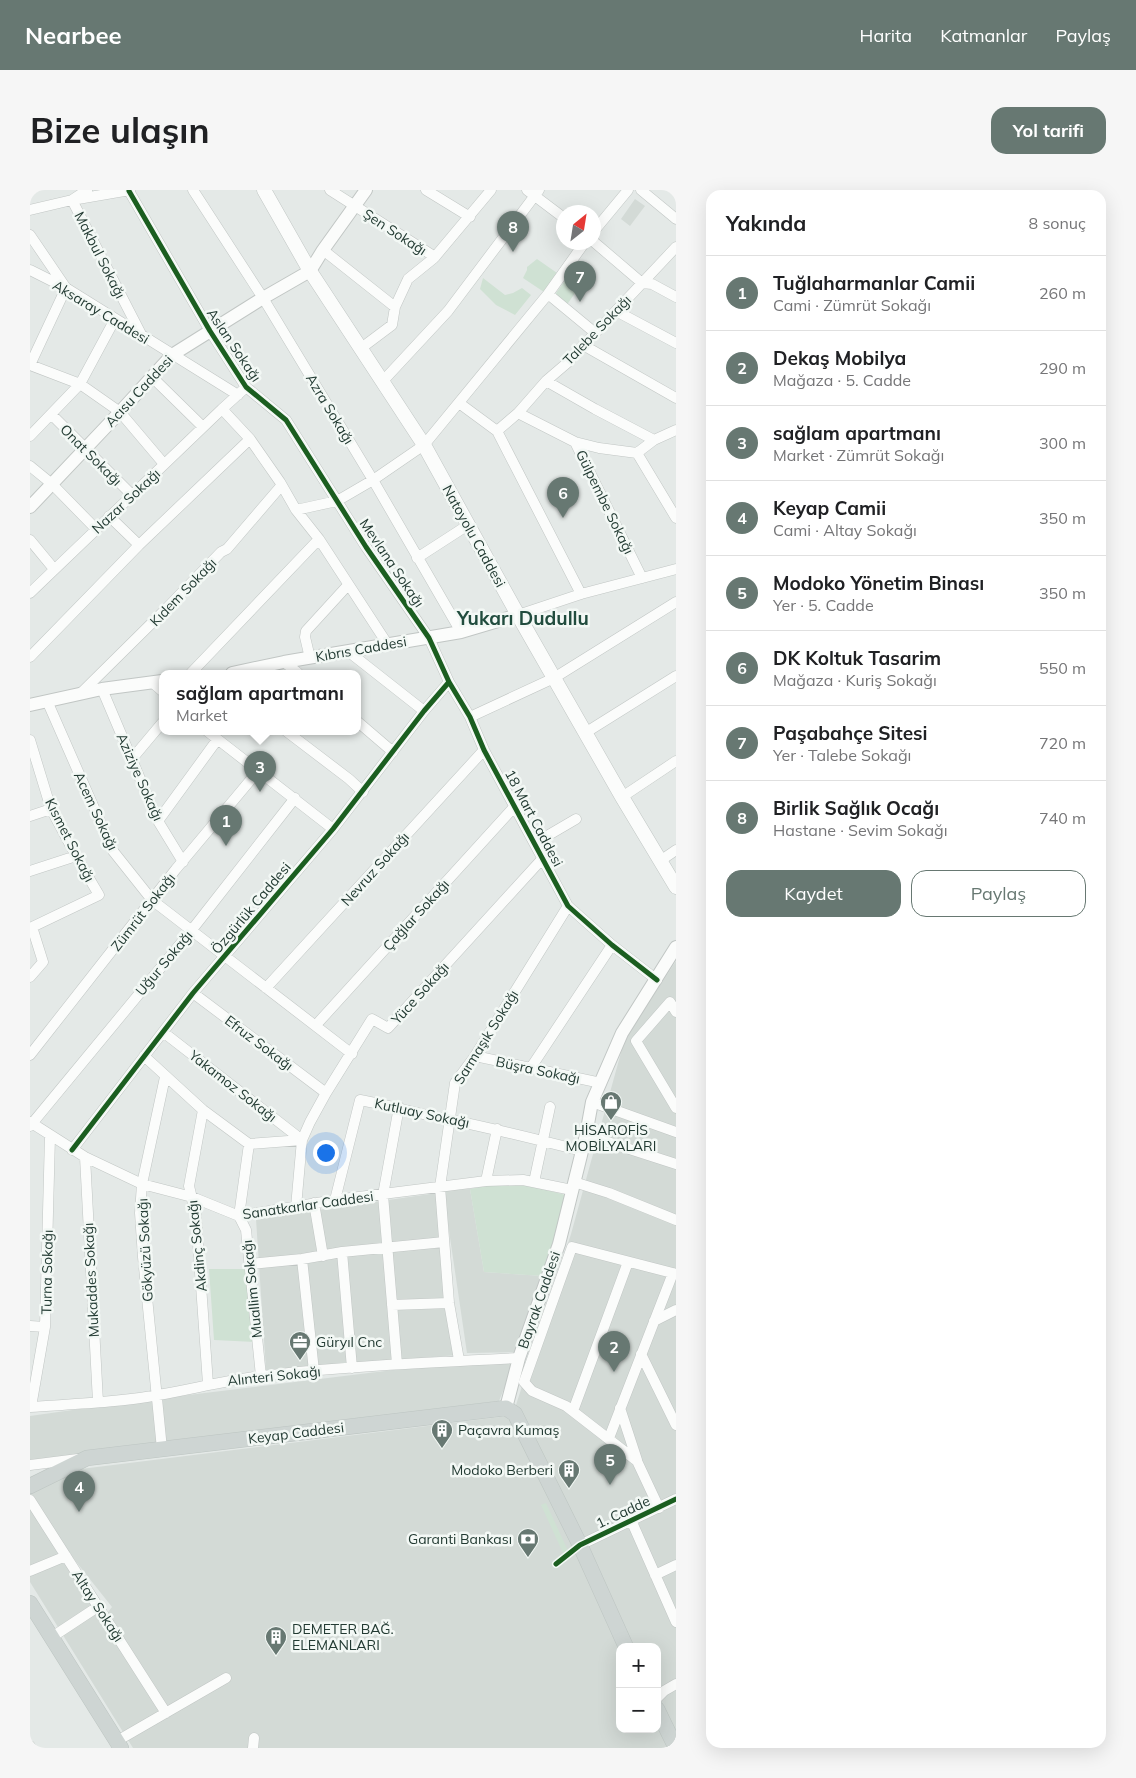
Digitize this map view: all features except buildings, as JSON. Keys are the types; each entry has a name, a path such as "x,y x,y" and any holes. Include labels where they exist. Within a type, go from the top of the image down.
{"main road":[{"name":"Natoyolu Caddesi","path":"264,190 310,271 424,445 585,733 676,887"},
{"name":"Keyap Caddesi","path":"30,1486 87,1458 506,1408"},
{"path":"506,1408 514,1414 580,1546 624,1643"},
{"path":"30,1603 52,1637 115,1746"},
{"path":"661,1717 676,1748"}],"street":[{"path":"72,200 87,190"},
{"path":"30,210 72,200 130,190"},
{"name":"Aslan Sokağı","path":"130,190 210,331 246,387 286,420 337,501"},
{"name":"Azra Sokağı","path":"193,190 263,298 373,480 461,632"},
{"name":"Şen Sokağı","path":"330,190 435,257"},
{"name":"Acısu Caddesi","path":"30,507 172,355 310,271 366,190"},
{"path":"426,190 470,217"},
{"path":"360,349 392,325 395,306 408,279 435,257 491,190"},
{"path":"601,223 628,190"},
{"path":"641,190 676,219"},
{"path":"382,382 448,311 533,192 556,211"},
{"name":"Makbul Sokağı","path":"72,200 142,336"},
{"path":"30,235 66,288 30,365 80,384 120,412 164,464"},
{"name":"Talebe Sokağı","path":"497,431 518,413 546,381 567,363 594,332 676,247"},
{"path":"601,248 642,283 652,284 676,297"},
{"path":"323,250 395,306"},
{"path":"296,510 337,501 373,480 424,445 548,294 579,250"},
{"name":"Aksaray Caddesi","path":"30,270 66,288 238,395"},
{"path":"548,294 594,332"},
{"path":"616,311 676,343"},
{"path":"30,436 80,384 115,320"},
{"path":"583,345 676,398"},
{"path":"152,377 203,427"},
{"path":"546,381 595,410 654,440"},
{"name":"Nazar Sokağı","path":"30,593 246,387"},
{"path":"459,402 497,431 581,594"},
{"path":"222,409 250,439 296,510 319,539 388,645"},
{"path":"518,413 575,442"},
{"name":"Onat Sokağı","path":"50,414 132,495"},
{"path":"676,430 654,440 637,453 676,518"},
{"path":"30,657 139,546 250,439"},
{"name":"Gülpembe Sokağı","path":"575,442 599,448 637,453"},
{"name":"Gülpembe Sokağı","path":"575,442 642,578"},
{"path":"30,466 52,484 96,528"},
{"name":"Kıdem Sokağı","path":"80,694 227,549 282,486"},
{"name":"Mevlana Sokağı","path":"337,501 366,547 429,638"},
{"path":"109,516 139,546"},
{"path":"417,558 468,525"},
{"path":"194,670 319,539"},
{"path":"30,540 54,569"},
{"path":"518,615 581,594 676,569"},
{"path":"310,658 305,638 306,631 348,585"},
{"path":"470,717 554,678 676,602"},
{"name":"Kıbrıs Caddesi","path":"246,670 461,632 518,615"},
{"name":"18 Mart Caddesi","path":"429,638 449,682 470,717 484,750 568,906 612,945 657,980"},
{"path":"349,652 424,711"},
{"path":"284,662 294,670"},
{"path":"585,733 676,676"},
{"name":"Özgürlük Caddesi","path":"72,1150 193,993 333,829 424,711 449,682"},
{"path":"30,705 102,689 159,685"},
{"name":"Aziziye Sokağı","path":"102,689 158,821 183,862"},
{"name":"Acem Sokağı","path":"48,702 113,851 152,900 352,1054"},
{"path":"361,725 393,752"},
{"path":"131,760 159,727"},
{"path":"211,735 333,829"},
{"path":"291,735 363,792"},
{"name":"Kısmet Sokağı","path":"30,740 31,751 51,809 99,894 31,928"},
{"path":"158,821 217,740"},
{"name":"Nevruz Sokağı","path":"266,988 484,750"},
{"path":"622,797 676,761"},
{"name":"Zümrüt Sokağı","path":"30,1055 152,900 258,771"},
{"name":"Uğur Sokağı","path":"31,1124 191,931 295,798"},
{"name":"Çağlar Sokağı","path":"316,1025 515,806"},
{"path":"30,816 51,809"},
{"path":"535,843 576,819"},
{"path":"660,860 676,850"},
{"path":"30,871 76,856"},
{"name":"Yüce Sokağı","path":"296,1207 302,1140 326,1093 372,1019 388,1028 543,858"},
{"name":"Sarmaşık Sokağı","path":"458,1360 449,1303 440,1187 455,1083 475,1056 568,906"},
{"path":"30,977 43,962 31,928"},
{"path":"530,1068 612,945"},
{"name":"Bayrak Caddesi","path":"506,1408 519,1358 558,1244 586,1135 592,1102 622,1033 676,947"},
{"name":"Efruz Sokağı","path":"193,993 326,1093"},
{"path":"673,998 676,1012"},
{"path":"673,998 636,1041 676,1108"},
{"name":"Yakamoz Sokağı","path":"163,1032 302,1140"},
{"path":"144,1056 203,1110 249,1144 302,1140"},
{"name":"Büşra Sokağı","path":"475,1056 600,1083"},
{"name":"Gökyüzü Sokağı","path":"162,1449 140,1213 142,1184 165,1077"},
{"name":"Kutluay Sokağı","path":"335,1200 360,1100 497,1129 582,1150"},
{"path":"592,1102 676,1132"},
{"path":"397,1364 383,1195 399,1107"},
{"path":"534,1182 550,1107"},
{"name":"Akdinç Sokağı","path":"203,1110 188,1186 196,1215 208,1384"},
{"name":"Sanatkarlar Caddesi","path":"31,1124 72,1150 142,1184 192,1197 239,1216 335,1200 486,1181 523,1180 573,1186 609,1193 676,1220"},
{"path":"486,1181 497,1129"},
{"path":"586,1135 676,1164"},
{"name":"Turna Sokağı","path":"30,1407 45,1327 50,1136"},
{"name":"Muallim Sokağı","path":"249,1144 239,1216 246,1230 261,1376"},
{"name":"Mukaddes Sokağı","path":"85,1157 98,1402"},
{"path":"314,1203 323,1256"},
{"path":"250,1264 302,1259 342,1252 444,1242"},
{"path":"609,1438 654,1321 675,1276 572,1247 524,1382 532,1391 566,1406 637,1460"},
{"path":"342,1252 352,1368"},
{"path":"302,1259 314,1371"},
{"path":"573,1412 628,1262"},
{"path":"392,1305 449,1303"},
{"path":"654,1321 676,1310"},
{"path":"30,1326 45,1327"},
{"path":"641,1354 676,1425"},
{"name":"Alınteri Sokağı","path":"30,1407 157,1396 208,1384 261,1376 397,1364 519,1358"},
{"path":"620,1408 637,1460 659,1508"},
{"name":"Keyap Caddesi","path":"30,1465 87,1458"},
{"name":"Altay Sokağı","path":"30,1500 166,1713"},
{"name":"1. Cadde","path":"580,1546 676,1500"},
{"path":"631,1520 676,1622"},
{"path":"30,1571 66,1556"},
{"path":"655,1575 676,1565"},
{"path":"52,1637 99,1606"},
{"path":"115,1746 226,1678"},
{"path":"661,1694 676,1684"}],"shaded area":[{"path":"635,199 645,206 630,226 621,219"},
{"path":"676,961 676,1736 661,1705 661,1643 631,1643 516,1405 571,1234 625,1038"},
{"path":"470,1189 484,1272 543,1276 521,1352 467,1353 443,1190"},
{"path":"437,1193 458,1355 266,1370 256,1219"},
{"path":"508,1356 513,1366 499,1401 30,1460 30,1416"},
{"path":"508,1416 578,1552 618,1643 616,1643 616,1733 661,1733 661,1726 672,1748 133,1748 30,1582 30,1507 104,1617 112,1607 62,1544 30,1494 30,1489 73,1470"}],"green space":[{"path":"537,259 557,273 544,292 523,278 527,267"},
{"path":"573,275 588,285 585,289 580,286 566,306 554,296 566,279"},
{"path":"483,278 505,295 522,288 531,295 515,315 496,305 480,289"},
{"path":"510,1181 570,1196 543,1276 484,1272 470,1189"},
{"path":"209,1269 248,1269 255,1342 214,1340"},
{"path":"546,1503 569,1553 564,1555 541,1505"}],"cycle path":[{"path":"129,191 210,331 246,387 286,420 366,547 429,638 449,682 470,717 484,750 568,906 612,945 657,980"},
{"path":"72,1150 193,993 333,829 424,711 449,682"},
{"path":"556,1564 580,1545 676,1499"}],"place":[{"name":"Birlik Sağlık Ocağı","path":"513,252"},
{"name":"Paşabahçe Sitesi","path":"580,302"},
{"name":"DK Koltuk Tasarim","path":"563,518"},
{"name":"sağlam apartmanı","path":"260,792"},
{"name":"Tuğlaharmanlar Camii","path":"226,846"},
{"name":"HİSAROFİS MOBİLYALARI","path":"611,1121"},
{"name":"Güryıl Cnc","path":"300,1361"},
{"name":"Dekaş Mobilya","path":"614,1372"},
{"name":"Paçavra Kumaş","path":"442,1449"},
{"name":"Modoko Yönetim Binası","path":"610,1485"},
{"name":"Modoko Berberi","path":"569,1489"},
{"name":"Keyap Camii","path":"79,1512"},
{"name":"Garanti Bankası","path":"528,1558"},
{"name":"DEMETER BAĞ. ELEMANLARI","path":"276,1656"}],"district":[{"name":"Yukarı Dudullu","path":"523,618"}]}
